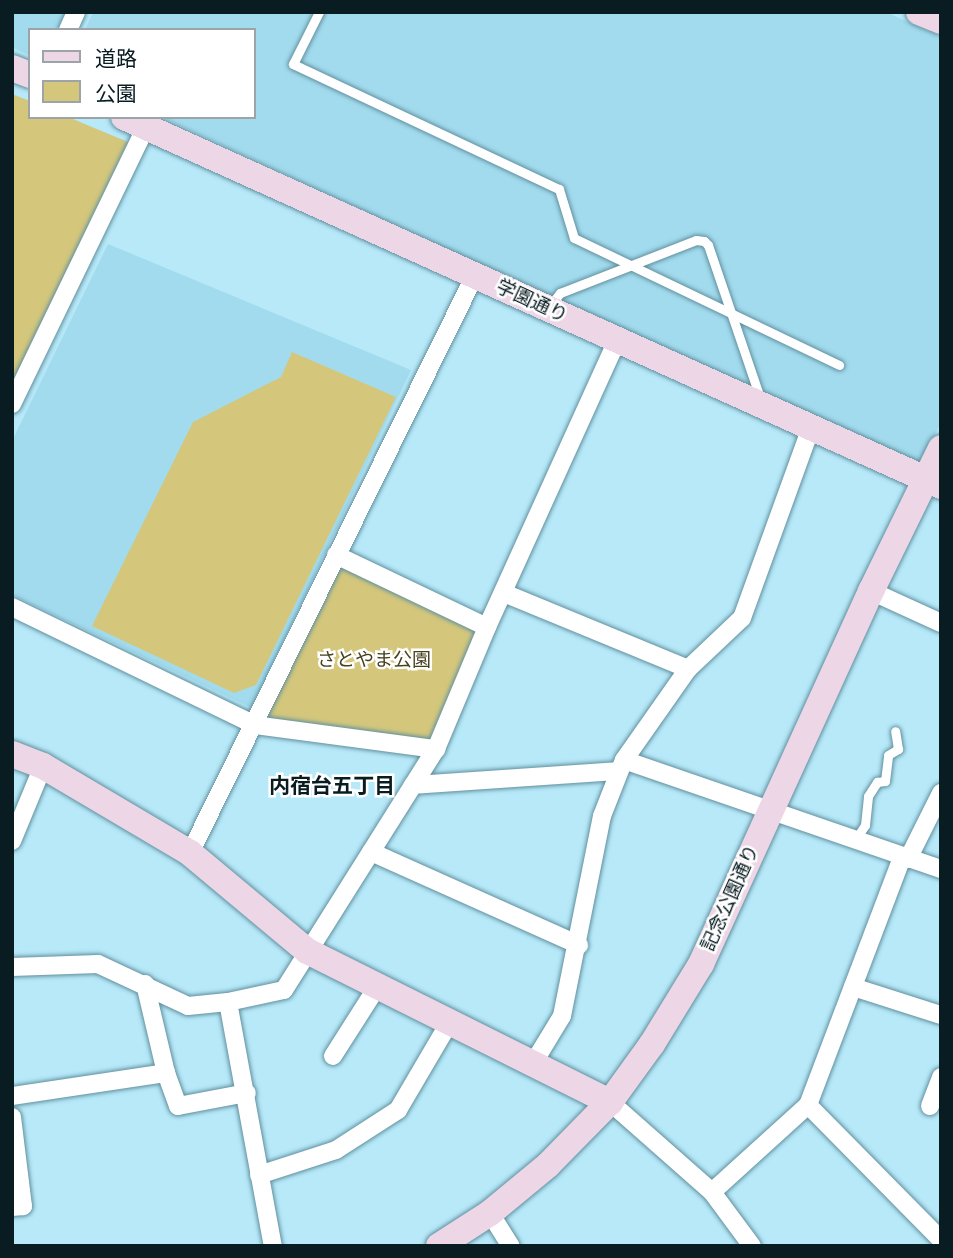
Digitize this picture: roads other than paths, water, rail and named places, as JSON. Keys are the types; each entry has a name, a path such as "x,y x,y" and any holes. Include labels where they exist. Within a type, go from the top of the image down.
{"street":[{"path":"69,28 76,12"},
{"path":"919,12 941,21"},
{"path":"12,404 135,122"},
{"name":"学園通り","path":"135,122 933,483"},
{"path":"190,853 475,275"},
{"path":"13,962 99,964 188,1006 229,1002 284,990 436,749 487,627 505,593 617,340"},
{"path":"534,1062 562,1016 579,944 602,816 622,766 688,669 742,618 811,427"},
{"name":"記念公園通り","path":"439,1246 490,1213 548,1165 610,1102 652,1044 701,964 871,592 933,483 941,448"},
{"path":"336,555 487,627"},
{"path":"871,592 941,622"},
{"path":"505,593 688,669"},
{"path":"12,607 255,725 436,749"},
{"path":"12,754 43,766 190,853 307,951 610,1102 712,1192 752,1246"},
{"path":"12,841 43,766"},
{"path":"413,785 622,766 770,809 941,869"},
{"path":"712,1192 808,1105 852,987 905,858 941,793"},
{"path":"371,852 579,944"},
{"path":"145,984 166,1073 178,1106 247,1093"},
{"path":"332,1056 377,987"},
{"path":"852,987 941,1016"},
{"path":"229,1002 273,1246"},
{"path":"259,1175 336,1150 398,1110 449,1023"},
{"path":"12,1096 166,1073"},
{"path":"930,1106 941,1077"},
{"path":"808,1105 941,1240"},
{"path":"12,1117 23,1206 12,1207"},
{"path":"490,1213 511,1246"}],"lane":[{"path":"319,12 293,64 559,190 575,237 839,365"},
{"path":"548,308 560,293 696,240 704,241 708,245 762,404"},
{"path":"855,840 865,825 868,796 877,782 885,782 888,755 898,749 895,731"}],"district":[{"name":"内宿台五丁目","path":"332,785"}],"park label":[{"name":"さとやま公園","path":"374,660"}]}
